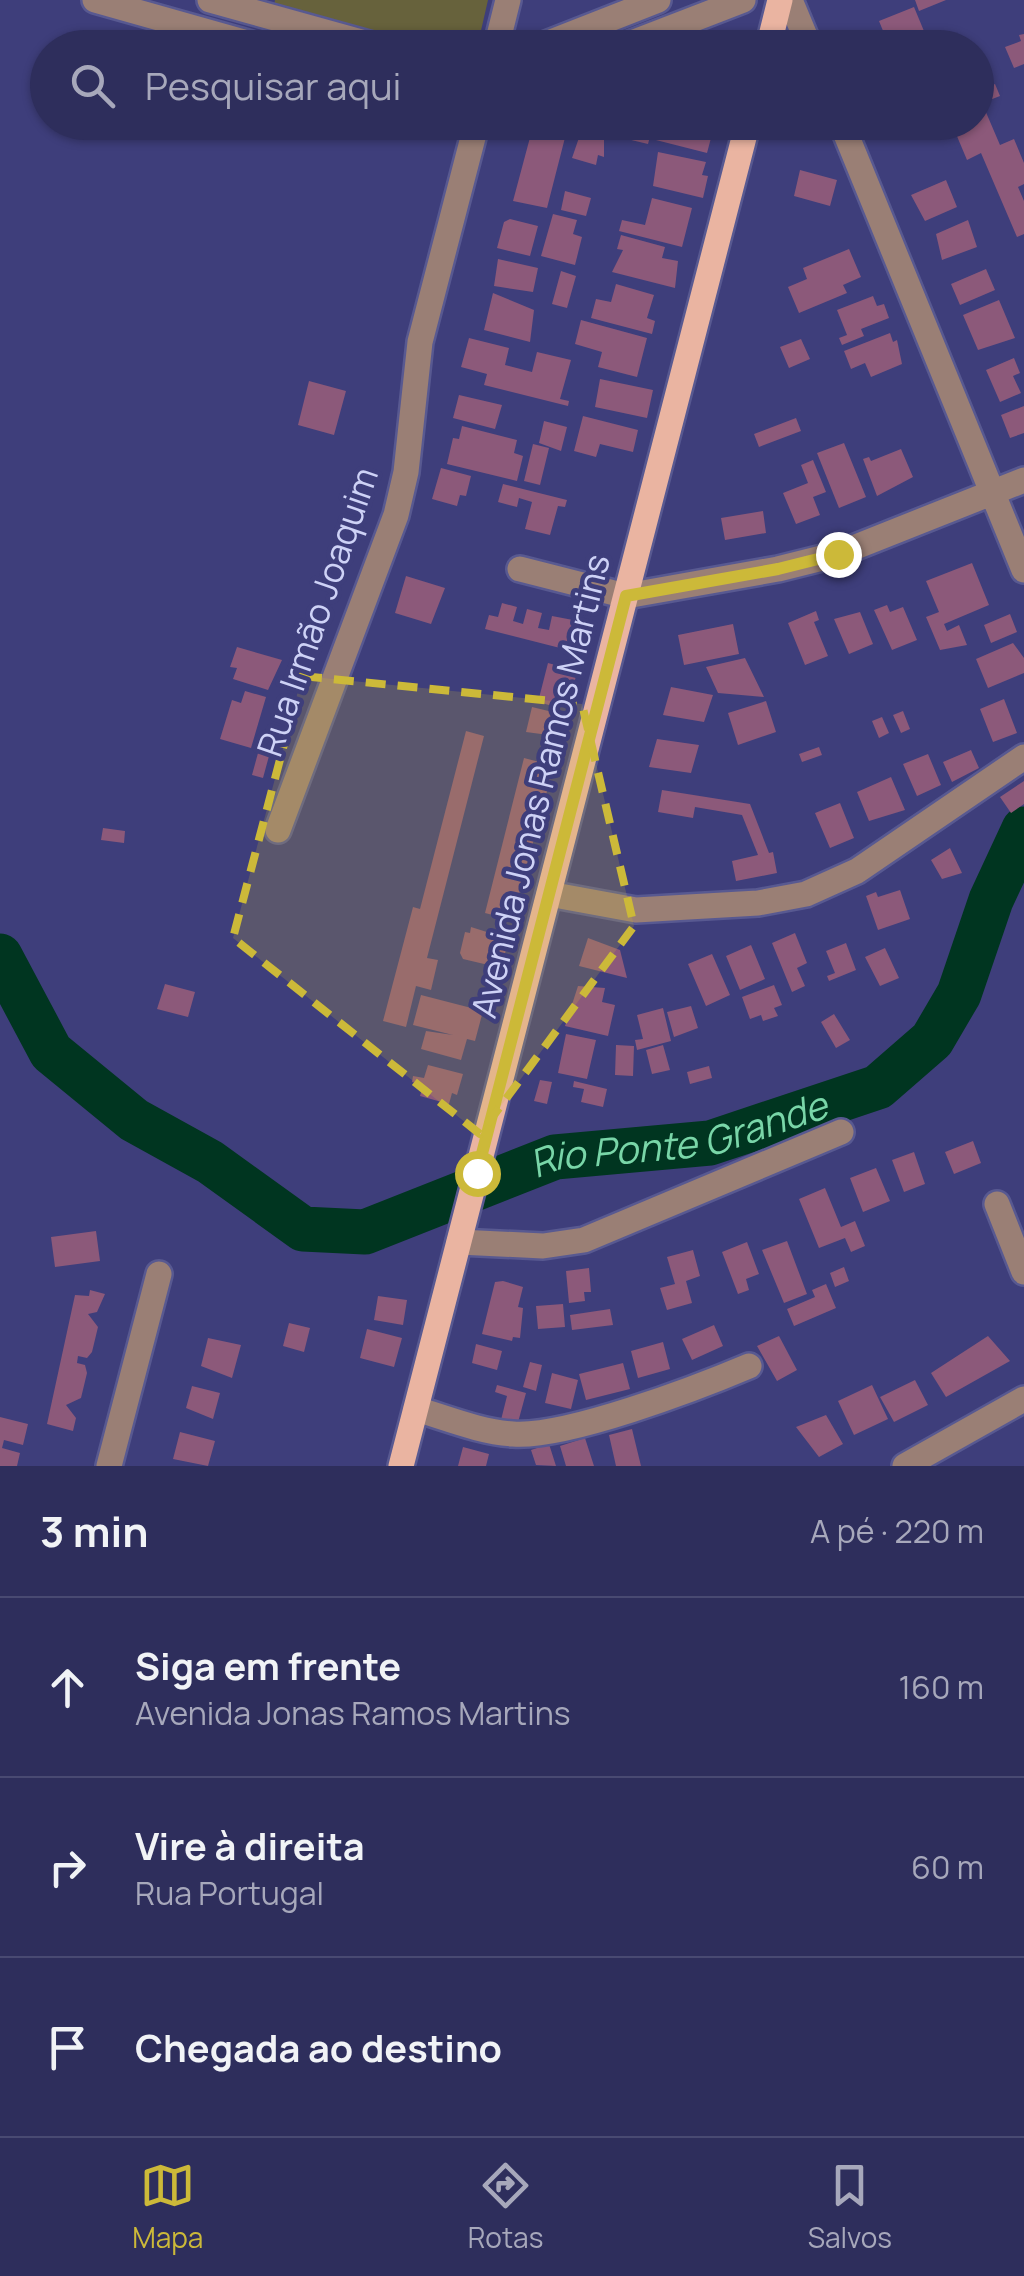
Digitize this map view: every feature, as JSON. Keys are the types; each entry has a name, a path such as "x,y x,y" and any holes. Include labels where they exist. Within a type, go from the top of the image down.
{"main road":[{"path":"772,30 780,0"},
{"name":"Avenida Jonas Ramos Martins","path":"401,1466 743,140"}],"street":[{"path":"95,0 201,30"},
{"path":"210,0 318,30"},
{"path":"500,30 508,0"},
{"path":"582,30 658,0"},
{"path":"666,30 744,0"},
{"path":"790,0 802,30"},
{"name":"Rua Irmão Joaquim","path":"278,830 396,515 406,472 420,342 471,140"},
{"path":"847,140 1024,570"},
{"path":"520,569 626,596 778,569 838,554 1024,480"},
{"path":"549,894 636,910 758,903 806,894 857,871 1024,757"},
{"path":"459,1242 543,1246 584,1240 841,1132"},
{"path":"996,1204 1024,1272"},
{"path":"109,1466 159,1274"},
{"path":"416,1409 484,1429 536,1434 686,1393 750,1366"},
{"path":"905,1466 1024,1399"}],"highlighted area":[{"path":"302,676 582,704 634,926 480,1134 233,938"}],"shaded area":[{"path":"275,0 488,0 481,30 358,30 274,6"}],"building":[{"path":"915,0 946,0 919,11"},
{"path":"914,7 924,30 883,30 879,21"},
{"path":"1024,34 1024,64 1014,68 1005,47 1021,41 1019,35"},
{"path":"994,131 1000,145 1014,139 1024,163 1024,184 1018,187 1024,201 1024,234 1017,237 981,153 967,160 959,140 994,140"},
{"path":"529,140 564,140 547,208 513,201"},
{"path":"578,140 604,140 604,157 598,155 596,165 572,158"},
{"path":"656,140 710,140 707,153"},
{"path":"658,152 706,162 702,175 708,176 703,198 653,186"},
{"path":"800,170 837,180 830,206 794,196"},
{"path":"946,180 957,207 925,221 911,195"},
{"path":"565,191 591,198 586,216 561,210"},
{"path":"652,198 692,208 682,247 619,231 622,220 645,225"},
{"path":"553,214 577,220 573,234 582,237 575,265 541,256"},
{"path":"510,219 538,226 530,256 497,248 504,222"},
{"path":"968,220 977,247 942,260 936,234"},
{"path":"621,235 665,247 662,258 678,261 675,288 612,272 623,250 617,249"},
{"path":"849,249 861,277 843,285 847,293 799,313 788,287 807,279 803,268"},
{"path":"498,259 538,268 533,292 494,286"},
{"path":"986,269 995,290 960,305 951,284"},
{"path":"561,271 576,276 567,308 552,304"},
{"path":"616,284 654,295 647,318 655,321 652,334 591,318 596,299 611,302"},
{"path":"493,293 534,310 530,342 484,330"},
{"path":"873,296 877,306 884,304 889,318 861,329 864,336 842,345 839,338 847,335 837,310"},
{"path":"999,300 1015,338 978,350 963,315"},
{"path":"581,320 647,338 637,377 598,367 602,352 575,344"},
{"path":"890,333 893,342 897,340 902,364 871,377 865,363 851,369 844,351"},
{"path":"469,338 509,348 505,365 532,372 537,352 571,360 560,399 569,401 568,406 484,385 487,374 461,367"},
{"path":"801,339 810,359 789,368 780,347"},
{"path":"1014,358 1020,373 1013,376 1021,393 1000,402 986,370"},
{"path":"600,379 653,390 647,418 595,407"},
{"path":"309,381 346,391 334,435 298,425"},
{"path":"459,395 502,405 495,429 453,418"},
{"path":"1024,406 1024,433 1010,438 1001,415"},
{"path":"583,416 638,430 633,452 600,444 596,457 574,451"},
{"path":"796,418 801,431 759,447 754,434"},
{"path":"544,421 567,427 561,451 539,443"},
{"path":"462,426 517,440 514,453 523,456 517,481 447,464 453,438 459,439"},
{"path":"844,443 866,497 839,508 817,453"},
{"path":"533,444 549,448 540,485 524,481"},
{"path":"901,449 913,477 877,496 863,459 869,457 871,461"},
{"path":"813,460 826,492 813,497 820,515 796,524 783,493 808,483 801,465"},
{"path":"441,468 471,476 466,496 460,495 457,506 432,499"},
{"path":"503,484 567,500 565,507 558,506 550,535 525,529 532,502 519,498 517,507 498,502"},
{"path":"763,511 766,533 725,540 721,518"},
{"path":"972,563 989,605 944,624 947,631 959,625 967,645 940,650 926,617 939,612 926,581"},
{"path":"406,576 445,588 431,624 395,613"},
{"path":"502,603 517,607 513,621 523,624 527,609 542,613 538,628 549,630 552,616 594,624 588,649 561,643 560,648 485,629 489,615 498,617"},
{"path":"887,605 890,612 903,607 917,640 892,650 874,610"},
{"path":"816,611 819,620 814,622 828,656 805,665 788,623"},
{"path":"860,612 873,644 849,654 834,619"},
{"path":"1010,614 1017,632 991,643 984,625"},
{"path":"733,624 739,654 684,665 678,635"},
{"path":"1013,643 1024,658 1024,673 988,688 976,659"},
{"path":"237,647 282,660 268,690 233,679 237,668 230,667"},
{"path":"745,658 764,697 718,693 706,667"},
{"path":"548,663 577,671 571,698 563,697 560,708 538,702"},
{"path":"671,687 713,695 704,722 663,715"},
{"path":"245,691 266,697 251,748 220,739 232,700 241,703"},
{"path":"1004,699 1017,733 993,742 980,709"},
{"path":"766,701 776,732 738,745 728,713"},
{"path":"532,707 565,715 556,736 526,732"},
{"path":"903,711 910,729 901,733 893,715"},
{"path":"882,717 889,733 879,738 872,721"},
{"path":"466,731 484,736 427,958 438,960 431,990 416,986 406,1027 383,1021 413,907 420,909"},
{"path":"657,739 699,745 691,773 649,767"},
{"path":"819,747 822,755 802,762 799,754"},
{"path":"971,750 979,768 952,782 943,762"},
{"path":"258,753 269,756 263,778 252,775"},
{"path":"928,754 941,785 917,796 903,764"},
{"path":"524,758 551,765 552,773 512,920 485,913"},
{"path":"891,777 905,810 869,821 857,792"},
{"path":"1024,781 1024,804 1011,813 1000,797"},
{"path":"662,790 750,804 769,853 773,852 777,873 736,881 732,861 758,855 742,815 695,807 693,818 658,812"},
{"path":"840,803 854,838 830,848 815,813"},
{"path":"103,828 125,831 124,843 101,840"},
{"path":"950,848 962,873 942,879 931,860"},
{"path":"900,890 910,919 878,930 866,896 876,892 878,897"},
{"path":"471,927 509,939 501,968 463,959 460,953 465,932 470,933"},
{"path":"795,933 807,963 797,968 805,986 792,992 772,943"},
{"path":"588,938 620,950 627,978 579,966"},
{"path":"846,943 856,970 829,981 827,976 835,973 826,951"},
{"path":"751,945 765,979 740,990 726,956"},
{"path":"885,948 899,978 880,986 865,957"},
{"path":"712,954 730,995 706,1006 688,964"},
{"path":"165,984 195,992 188,1017 157,1009"},
{"path":"774,985 782,1005 774,1008 778,1016 763,1021 761,1015 750,1019 742,997"},
{"path":"578,986 605,988 602,1002 615,1005 608,1036 565,1026"},
{"path":"421,995 483,1011 475,1041 467,1039 461,1060 421,1049 426,1031 453,1035 413,1025"},
{"path":"691,1006 698,1028 674,1037 667,1012"},
{"path":"663,1008 671,1041 637,1050 635,1040 643,1039 637,1015"},
{"path":"834,1014 850,1040 836,1048 821,1022"},
{"path":"566,1034 596,1040 587,1079 558,1073"},
{"path":"616,1045 634,1046 633,1076 615,1075"},
{"path":"663,1045 670,1070 652,1074 646,1050"},
{"path":"428,1065 463,1074 457,1095 452,1093 449,1104 420,1096 423,1085 412,1082 413,1076 424,1078"},
{"path":"709,1066 712,1078 690,1084 687,1072"},
{"path":"540,1080 552,1082 547,1104 534,1101"},
{"path":"574,1081 607,1089 603,1107 581,1102 584,1089 573,1087"},
{"path":"973,1141 981,1163 954,1174 945,1152"},
{"path":"914,1152 925,1184 904,1192 892,1160"},
{"path":"876,1168 890,1201 863,1212 850,1178"},
{"path":"825,1188 841,1227 855,1221 865,1246 851,1252 845,1238 819,1248 799,1199"},
{"path":"96,1231 100,1261 55,1267 51,1237"},
{"path":"787,1241 807,1294 784,1303 762,1250"},
{"path":"747,1242 759,1274 746,1279 749,1290 738,1294 722,1252"},
{"path":"693,1250 700,1276 686,1281 692,1303 667,1310 660,1288 675,1284 667,1257"},
{"path":"844,1267 849,1281 835,1287 830,1273"},
{"path":"589,1268 591,1292 584,1292 585,1301 569,1303 566,1271"},
{"path":"495,1282 523,1287 518,1307 523,1308 520,1338 513,1337 512,1341 482,1334"},
{"path":"826,1284 836,1308 794,1326 787,1309 815,1297 812,1290"},
{"path":"90,1290 105,1294 97,1312 88,1314 98,1327 92,1352 87,1358 78,1356 77,1363 85,1365 87,1373 81,1398 66,1405 76,1418 73,1431 47,1424 75,1295 89,1296"},
{"path":"378,1296 407,1300 403,1325 374,1320"},
{"path":"563,1304 565,1327 538,1329 536,1306"},
{"path":"610,1309 613,1325 572,1330 570,1315"},
{"path":"289,1323 310,1328 304,1352 283,1346"},
{"path":"714,1325 723,1346 692,1360 682,1339"},
{"path":"367,1329 402,1338 394,1367 360,1358"},
{"path":"779,1336 797,1370 777,1381 757,1346"},
{"path":"988,1336 1010,1361 946,1397 931,1373"},
{"path":"208,1338 241,1345 232,1378 201,1366"},
{"path":"663,1342 670,1369 638,1378 631,1351"},
{"path":"476,1344 502,1351 497,1370 472,1363"},
{"path":"530,1362 542,1365 536,1391 523,1387"},
{"path":"623,1363 630,1389 586,1400 579,1374"},
{"path":"552,1373 578,1380 571,1409 545,1403"},
{"path":"915,1380 928,1405 894,1422 880,1397"},
{"path":"497,1385 526,1393 517,1426 500,1424 507,1396 495,1392"},
{"path":"872,1385 888,1419 854,1435 838,1401"},
{"path":"192,1386 220,1393 213,1419 186,1408"},
{"path":"826,1415 843,1444 819,1457 796,1427"},
{"path":"0,1417 28,1424 23,1445 4,1440 2,1448 20,1453 17,1466 0,1466"},
{"path":"632,1429 641,1466 616,1466 609,1435"},
{"path":"180,1432 215,1441 208,1466 173,1459"},
{"path":"585,1438 594,1466 566,1466 560,1446"},
{"path":"549,1444 556,1466 536,1465 531,1450"},
{"path":"463,1447 489,1454 486,1466 458,1466"}],"waterway":[{"name":"Rio Ponte Grande","path":"0,956 51,1052 134,1120 210,1162 303,1229 365,1232 555,1157 710,1143 878,1087 932,1040 959,994 991,900 1024,829"}],"route":[{"path":"477,1173 626,596 778,569 838,554"}]}
